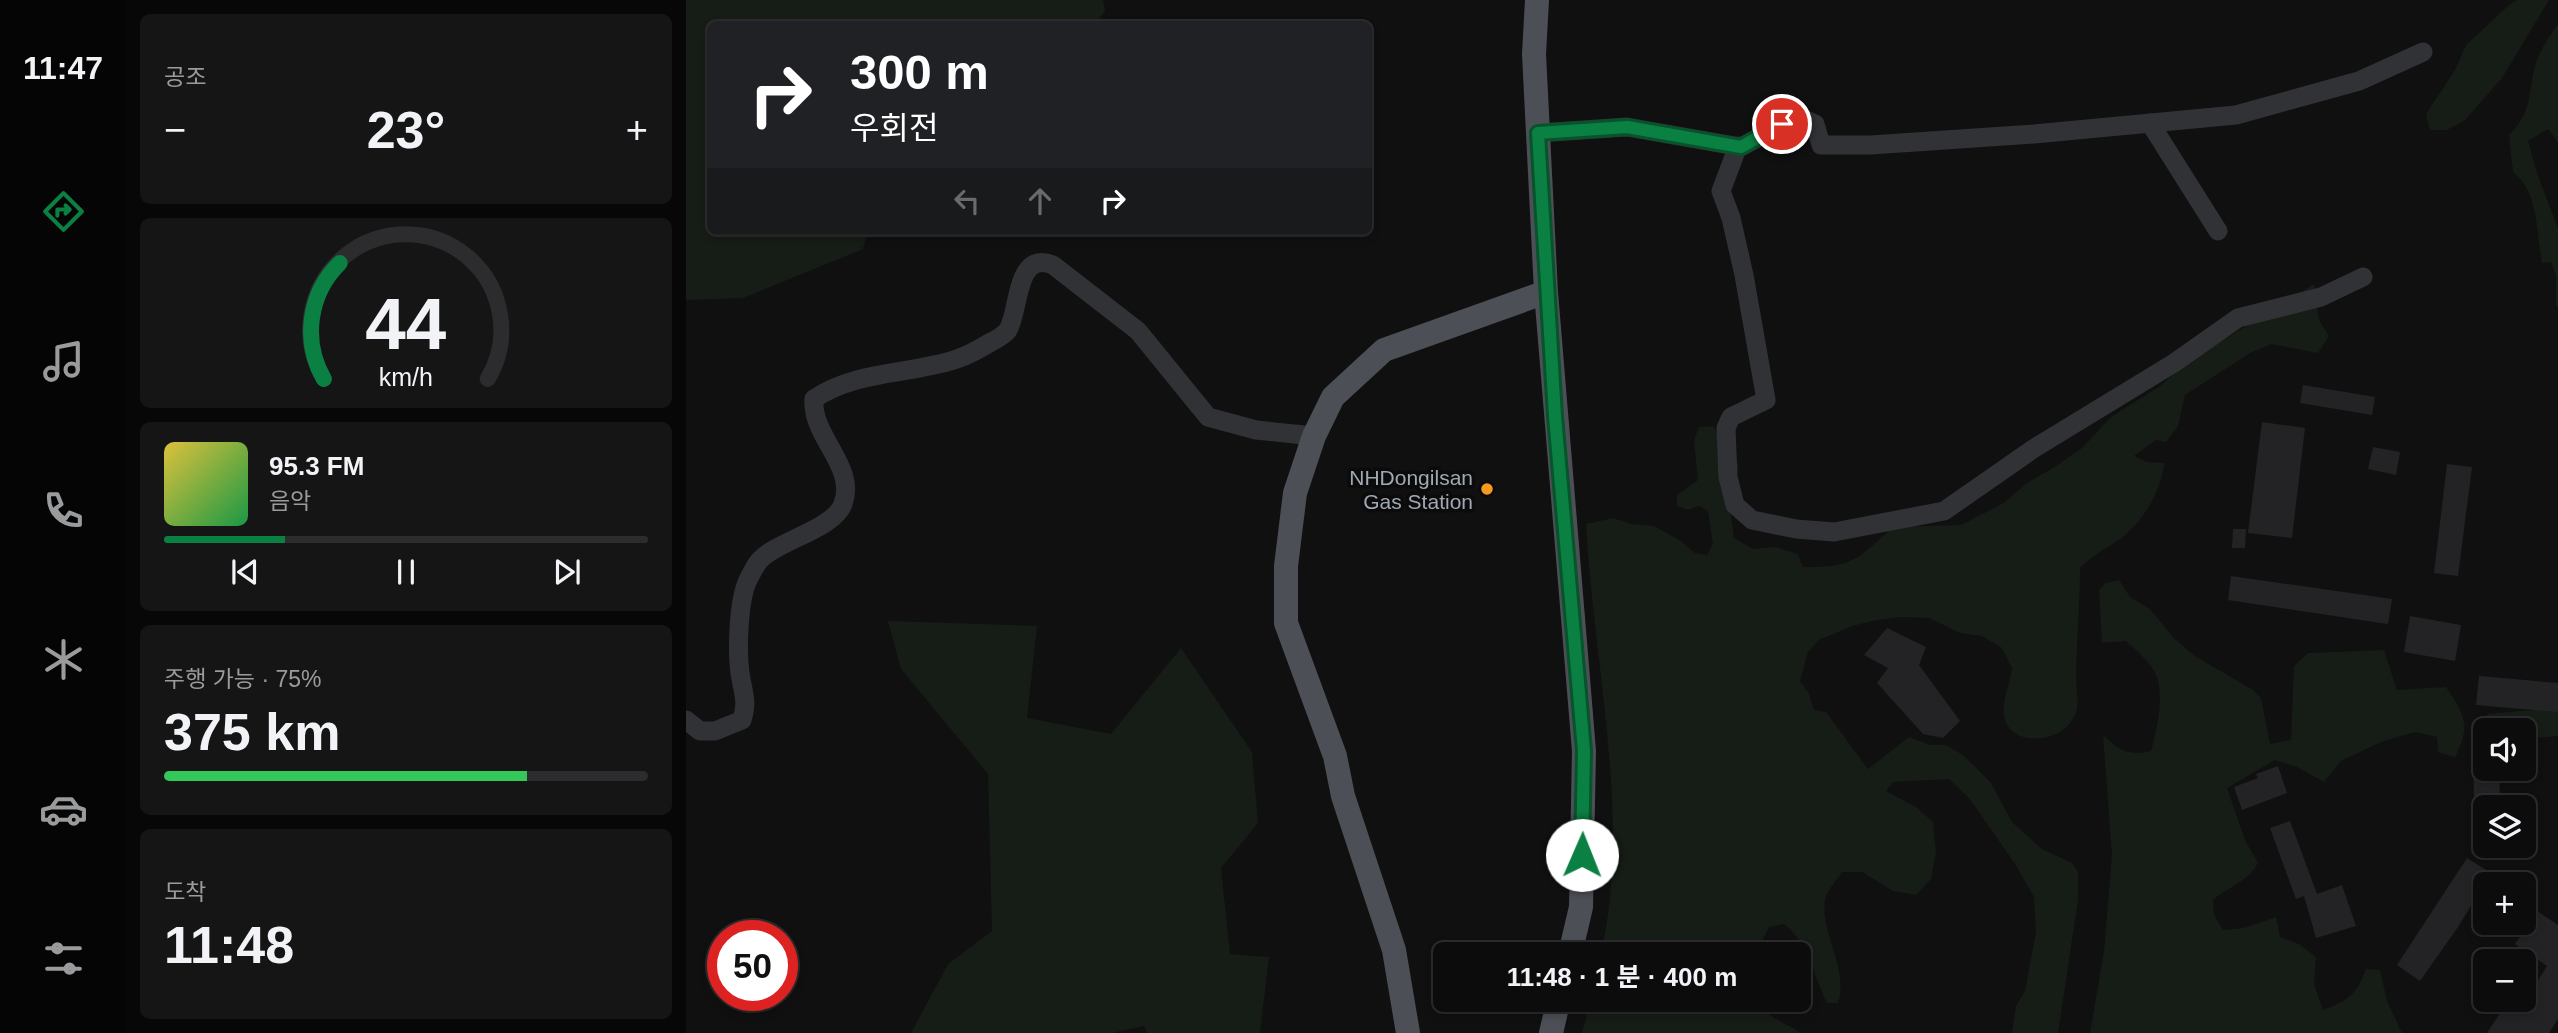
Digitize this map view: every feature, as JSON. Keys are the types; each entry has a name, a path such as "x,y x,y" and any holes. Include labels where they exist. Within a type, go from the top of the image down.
{"main road":[{"path":"1537,0 1534,54 1546,292 1584,751 1581,907 1573,942"},
{"path":"1408,1033 1394,950 1343,796 1335,756 1286,623 1286,566 1295,493 1314,436 1333,397 1384,350 1546,292"},
{"path":"1550,1033 1556,1012"}],"street":[{"path":"1538,133 1627,127 1741,147 1798,116 1815,124 1821,145 1871,145 2150,123 2236,115 2359,81 2423,52"},
{"path":"2150,123 2218,231"},
{"path":"1738,146 1721,191 1731,218 1744,275 1766,400 1731,417 1726,428 1728,477 1735,505 1752,520 1796,529 1834,532 1944,510 2033,449 2174,363 2238,318 2321,296 2363,277"},
{"path":"686,720 700,731 715,731 742,720 747,705 740,671 741,617 747,582 760,559 831,519 843,505 841,466 819,429 814,399 854,379 958,359 993,342 1008,330 1024,274 1036,264 1045,262 1053,265 1138,331 1208,417 1256,430 1314,436"}],"shaded area":[{"path":"686,0 1103,0 1105,11 1098,21 707,21 707,235 867,235 863,249 743,298 686,300"},
{"path":"2517,0 2549,0 2502,78 2465,120 2447,130 2430,130 2426,114 2455,70 2466,45"},
{"path":"2558,24 2558,142 2548,129 2528,141 2558,228 2556,306 2556,276 2551,262 2542,263 2532,201 2528,190 2513,172 2509,135 2526,109 2538,58"},
{"path":"2314,284 2319,320 2329,336 2318,353 2271,344 2250,353 2185,395 2178,426 2166,442 2156,440 2134,456 2147,462 2165,463 2162,475 2154,497 2142,517 2126,534 2080,568 2076,672 2078,702 2076,713 2066,727 2057,733 2035,739 2015,733 2004,716 2012,668 2002,648 1982,636 1960,633 1929,618 1877,620 1852,626 1819,640 1808,652 1800,681 1809,694 1814,710 1826,712 1868,769 1909,737 1930,745 1946,745 1963,755 1991,783 2012,822 2042,849 2072,863 2078,872 2078,900 2058,1033 2012,1033 2016,1006 2025,991 2036,932 2034,897 2015,864 1969,798 1949,779 1893,782 1886,791 1916,807 1933,822 1936,853 1931,879 1916,895 1893,891 1862,872 1842,872 1827,893 1826,925 1840,977 1838,1003 1827,1003 1811,964 1811,942 1800,942 1784,924 1769,927 1762,942 1603,942 1610,902 1612,794 1586,524 1613,518 1631,524 1654,526 1681,541 1695,553 1707,555 1713,544 1708,511 1699,506 1688,510 1677,506 1677,495 1698,480 1694,440 1699,427 1713,426 1739,466 1730,509 1734,538 1753,549 1775,547 1798,554 1803,567 1834,566 1862,554 1893,527 1961,525 2002,504 2027,483 2082,448 2111,417 2160,386 2186,363"},
{"path":"2119,580 2130,597 2150,609 2174,638 2195,656 2253,690 2261,698 2270,744 2291,740 2294,666 2308,653 2384,650 2397,690 2446,687 2464,721 2463,737 2455,757 2438,752 2437,737 2415,732 2381,742 2341,761 2324,782 2297,767 2275,760 2227,788 2245,840 2258,863 2244,879 2213,900 2214,915 2223,930 2244,928 2276,917 2280,937 2299,944 2316,957 2314,984 2323,1010 2339,1003 2355,991 2366,969 2380,970 2387,1001 2402,1033 2090,1033 2104,951 2112,855 2103,735 2125,751 2151,751 2160,706 2158,680 2145,659 2126,641 2102,643 2099,590 2106,583"},
{"path":"888,621 1037,626 1027,718 1111,734 1181,648 1252,752 1258,823 1221,868 1230,954 1269,957 1260,1033 1147,1033 1144,1026 1112,1033 911,1033 948,964 992,931 988,774 901,669"},
{"path":"2558,708 2558,736 2536,738 2536,718 2488,718 2487,714"},
{"path":"1588,1012 1767,1012 1801,1033 1582,1033"}],"building":[{"path":"2303,385 2375,397 2372,415 2300,403"},
{"path":"2262,422 2305,428 2292,538 2248,533"},
{"path":"2373,447 2400,452 2396,475 2368,469"},
{"path":"2447,464 2472,467 2458,576 2434,573"},
{"path":"2233,529 2246,529 2245,548 2232,548"},
{"path":"2231,576 2392,599 2388,624 2228,600"},
{"path":"2410,616 2461,625 2455,661 2404,652"},
{"path":"1887,628 1926,647 1919,665 1960,721 1943,738 1923,734 1877,683 1888,668 1864,655"},
{"path":"2479,676 2558,683 2558,712 2476,705"},
{"path":"2278,766 2287,793 2242,810 2234,787 2258,778 2256,774"},
{"path":"2474,781 2499,781 2500,795 2474,795"},
{"path":"2290,821 2317,894 2342,885 2356,926 2316,938 2304,896 2296,899 2270,828"},
{"path":"2467,858 2489,872 2473,872 2473,902 2420,981 2397,965"},
{"path":"2536,912 2558,925 2558,1019 2549,1033 2487,1033 2501,1012 2536,1012 2536,984 2547,966 2536,958 2536,949 2522,949 2515,944 2521,935 2536,935"}],"place":[{"name":"NHDongilsan Gas Station","path":"1487,489"}],"route":[{"path":"1582,855 1584,751 1555,416 1538,133 1627,127 1741,147 1782,124"}]}
